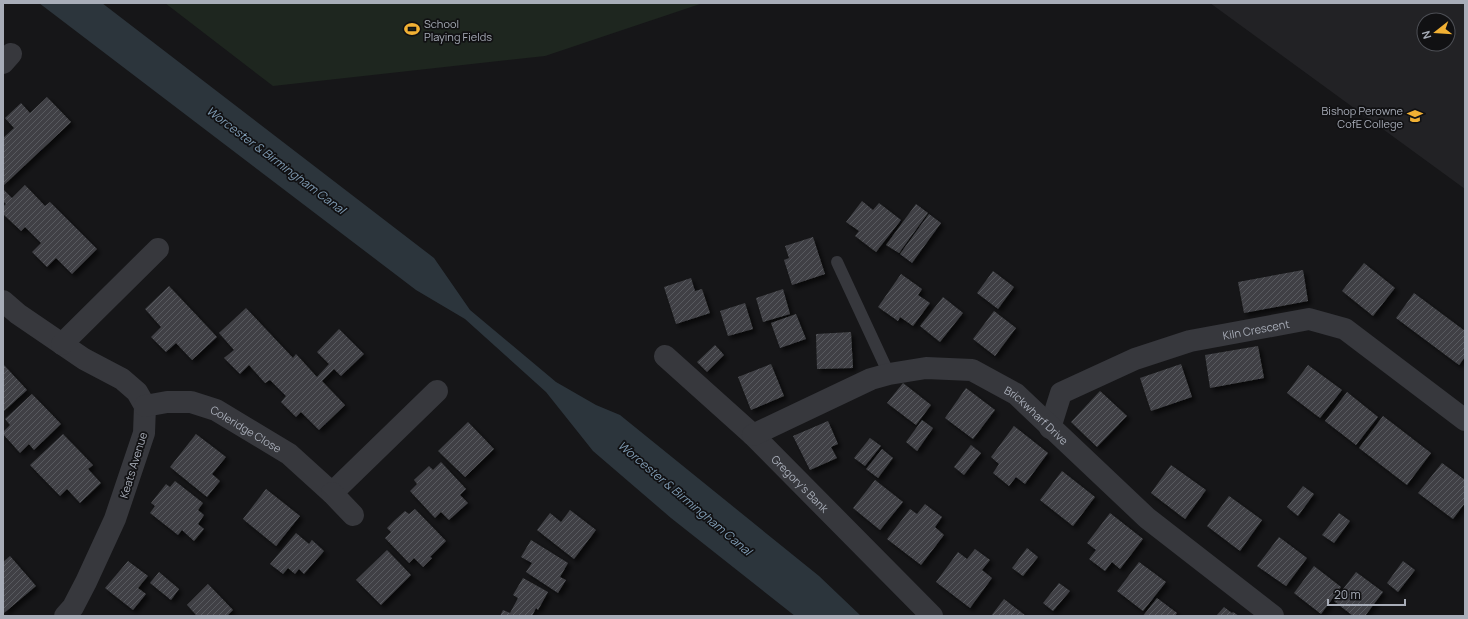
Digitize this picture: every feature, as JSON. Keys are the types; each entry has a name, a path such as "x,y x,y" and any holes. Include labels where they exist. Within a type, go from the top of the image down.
{"street":[{"path":"62,344 158,249"},
{"path":"3,301 18,314 84,359 122,379 137,392 145,406"},
{"name":"Kiln Crescent","path":"1050,428 1061,393 1135,359 1190,341 1309,319 1345,329 1465,420"},
{"name":"Gregory's Bank","path":"665,356 753,435 932,616"},
{"name":"Brickwharf Drive","path":"753,435 871,379 889,374 926,368 972,370 1016,394 1050,428 1147,518 1274,616"},
{"path":"332,493 437,391"},
{"name":"Coleridge Close","path":"145,406 167,402 191,402 216,410 289,454 332,493 353,515"},
{"name":"Keats Avenue","path":"74,613 116,520 144,433 145,406"}],"lane":[{"path":"837,262 889,374"}],"shaded area":[{"name":"School Playing Fields","path":"165,3 703,3 545,56 273,86"},
{"name":"Bishop Perowne CofE College","path":"1210,3 1465,3 1465,189"}],"water":[{"name":"Worcester & Birmingham Canal","path":"39,3 102,3 434,258 470,310 556,382 596,405 620,415 819,576 861,616 795,616 671,518 593,451 546,392 465,319 416,290"}],"building":[{"path":"47,97 71,122 3,186 3,138 14,128 5,118 21,103 30,113"},
{"path":"25,185 45,206 50,202 97,249 72,274 56,258 47,267 32,252 41,243 25,227 21,231 3,214 3,207 6,204 3,201 3,189 12,198"},
{"path":"862,201 873,210 879,203 901,220 876,252 855,236 859,231 846,222"},
{"path":"916,204 928,213 899,253 886,245"},
{"path":"929,214 941,223 912,263 900,254"},
{"path":"813,237 825,274 792,285 784,260 789,258 785,246"},
{"path":"1364,263 1395,288 1373,316 1342,291"},
{"path":"1303,270 1308,301 1244,313 1238,282"},
{"path":"993,271 1014,287 998,309 977,293"},
{"path":"901,274 922,289 918,295 930,303 913,326 900,317 898,321 878,307"},
{"path":"691,278 695,291 702,289 710,313 676,324 664,287"},
{"path":"169,286 217,337 192,360 176,343 166,352 151,337 161,327 145,309"},
{"path":"783,289 790,314 763,322 756,298"},
{"path":"1414,293 1465,331 1465,357 1459,365 1396,318"},
{"path":"943,297 963,313 940,342 920,326"},
{"path":"745,303 753,329 728,336 720,311"},
{"path":"246,308 293,358 296,354 317,377 329,364 317,352 339,329 364,354 341,376 334,369 322,381 345,405 319,430 301,412 296,417 281,402 286,396 270,380 265,383 249,365 240,374 224,358 234,350 219,333"},
{"path":"994,311 1016,328 995,356 973,339"},
{"path":"796,314 806,339 780,348 771,323"},
{"path":"851,332 853,368 817,369 816,334"},
{"path":"715,345 724,355 707,372 697,362"},
{"path":"1258,346 1264,378 1210,388 1205,355"},
{"path":"3,364 27,390 3,412"},
{"path":"771,364 784,396 751,410 738,377"},
{"path":"1181,364 1192,397 1151,411 1140,378"},
{"path":"1308,365 1342,390 1320,418 1287,393"},
{"path":"903,383 931,405 916,425 887,403"},
{"path":"966,388 995,410 973,439 945,418"},
{"path":"1100,391 1127,416 1097,447 1071,422"},
{"path":"1347,392 1378,417 1356,445 1325,421"},
{"path":"32,394 61,424 34,450 29,444 20,453 3,434 3,432 10,425 5,419"},
{"path":"1383,416 1431,453 1407,485 1359,448"},
{"path":"922,420 933,428 917,451 906,442"},
{"path":"828,421 838,444 831,447 837,458 810,470 793,436"},
{"path":"468,422 494,449 465,477 438,451"},
{"path":"1014,426 1048,453 1025,484 1016,477 1009,486 993,473 999,464 991,457"},
{"path":"63,434 93,465 88,469 101,483 80,503 67,489 60,496 30,465"},
{"path":"196,434 226,457 212,474 220,481 207,497 170,467"},
{"path":"870,438 881,446 865,466 854,458"},
{"path":"971,445 981,453 964,475 954,467"},
{"path":"882,449 893,458 878,478 866,469"},
{"path":"441,462 466,489 460,495 468,503 449,520 441,512 435,518 410,491 417,484 414,480 429,466 433,470"},
{"path":"1442,463 1465,480 1465,503 1453,519 1418,493"},
{"path":"1171,465 1206,490 1185,519 1151,493"},
{"path":"1062,471 1095,497 1073,526 1040,500"},
{"path":"875,480 903,502 880,530 853,508"},
{"path":"175,481 203,503 198,510 204,515 198,524 204,529 194,541 182,530 178,535 150,513 155,506 151,503 166,484 170,487"},
{"path":"1303,486 1314,494 1298,516 1287,507"},
{"path":"266,489 300,516 276,546 243,519"},
{"path":"1229,496 1262,520 1240,551 1207,526"},
{"path":"925,504 942,517 935,527 944,535 921,565 887,539 910,509 917,514"},
{"path":"415,509 446,541 430,557 432,558 423,567 414,558 409,563 385,538 391,532 387,528 395,520 405,511 409,514"},
{"path":"570,510 596,530 574,559 537,530 550,513 561,522"},
{"path":"1110,513 1143,539 1120,569 1112,562 1105,571 1089,559 1096,550 1087,543"},
{"path":"1339,513 1350,521 1334,543 1322,535"},
{"path":"296,533 309,544 312,540 324,551 304,574 299,569 295,574 288,568 283,574 270,564"},
{"path":"1279,537 1307,558 1286,586 1257,566"},
{"path":"531,540 568,563 560,577 566,580 558,593 526,572 532,563 521,557"},
{"path":"1027,548 1038,557 1023,576 1012,568"},
{"path":"975,549 990,560 982,570 992,578 970,608 936,582 958,552 967,559"},
{"path":"387,550 411,575 381,605 356,580"},
{"path":"10,556 36,586 4,613 3,562"},
{"path":"128,561 148,576 138,588 146,594 133,610 105,588"},
{"path":"1403,561 1415,570 1398,592 1387,583"},
{"path":"1139,562 1166,582 1143,611 1117,591"},
{"path":"1314,566 1341,587 1321,614 1294,593"},
{"path":"159,572 179,589 171,600 150,583"},
{"path":"1356,572 1383,592 1365,616 1353,616 1334,601"},
{"path":"523,578 548,592 538,610 536,608 532,616 500,616 503,610 510,613 518,598 513,595"},
{"path":"1059,583 1070,591 1053,611 1043,603"},
{"path":"208,584 233,610 227,616 197,616 187,605"},
{"path":"1157,598 1177,613 1175,616 1143,616"},
{"path":"1004,599 1026,616 991,616"},
{"path":"1224,607 1232,613 1233,612 1239,616 1216,616"}],"place":[{"name":"School Playing Fields","path":"412,29"},
{"name":"Bishop Perowne CofE College","path":"1415,116"}]}
